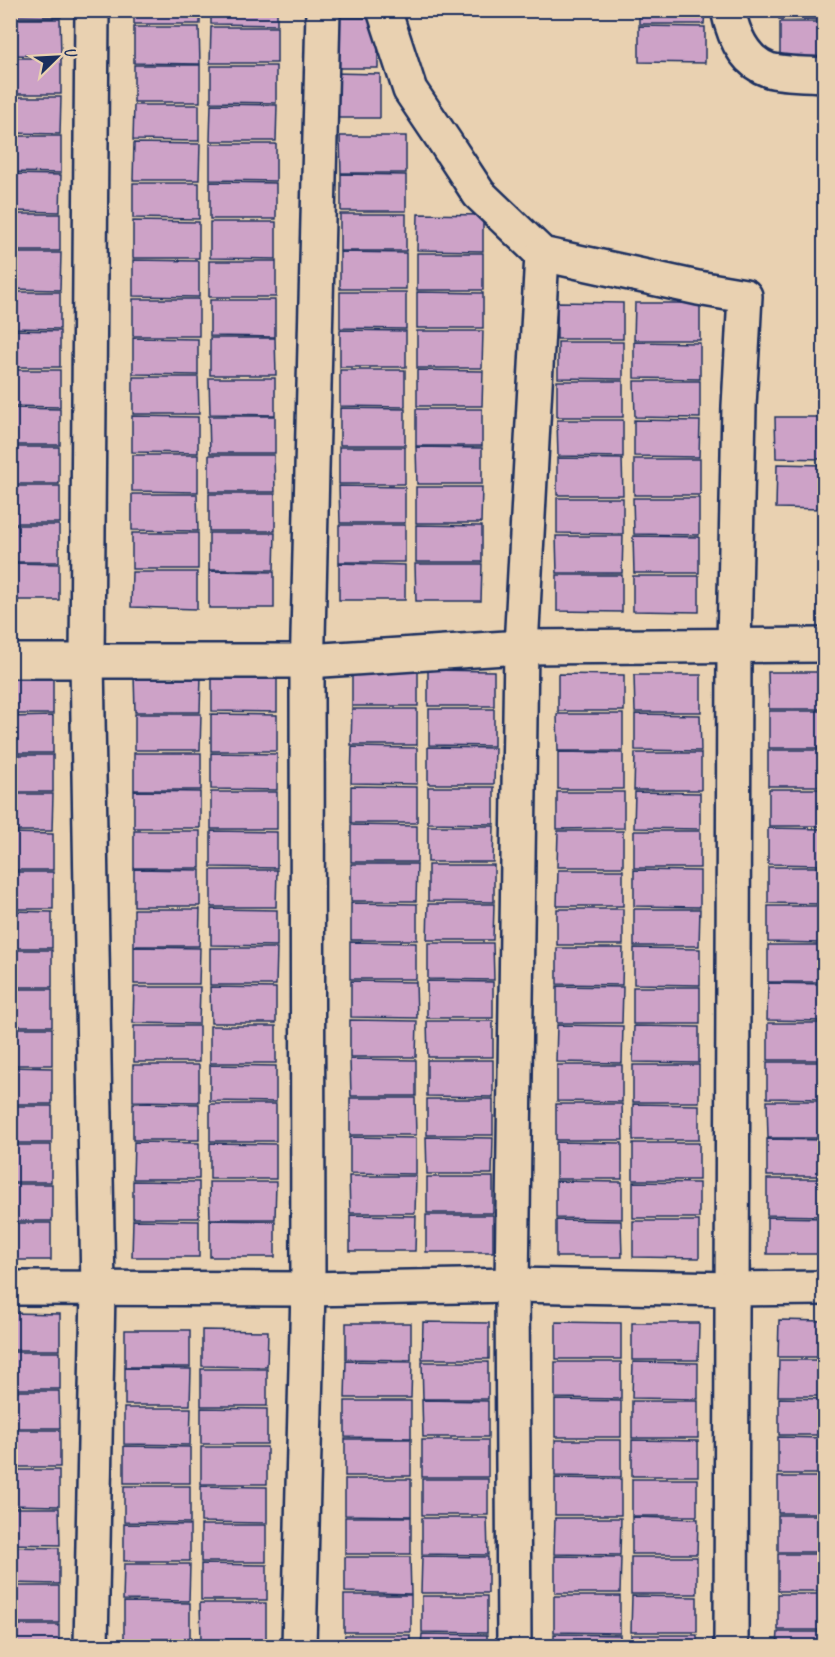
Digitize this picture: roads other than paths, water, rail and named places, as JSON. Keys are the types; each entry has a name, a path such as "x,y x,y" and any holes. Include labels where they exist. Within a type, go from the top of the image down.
{"street":[{"path":"90,1647 98,1290 87,661 92,10"},
{"path":"299,1647 308,1289 308,661 323,10"},
{"path":"384,10 410,90 479,194 542,254 745,296 739,406 734,644 734,1289 731,1647"},
{"path":"728,10 736,38 743,51 754,61 769,70 825,75"},
{"path":"514,1647 512,1285 521,647 542,254"},
{"path":"10,661 308,661 521,647 825,645"},
{"path":"10,1288 308,1289 512,1285 734,1289 825,1288"}]}
